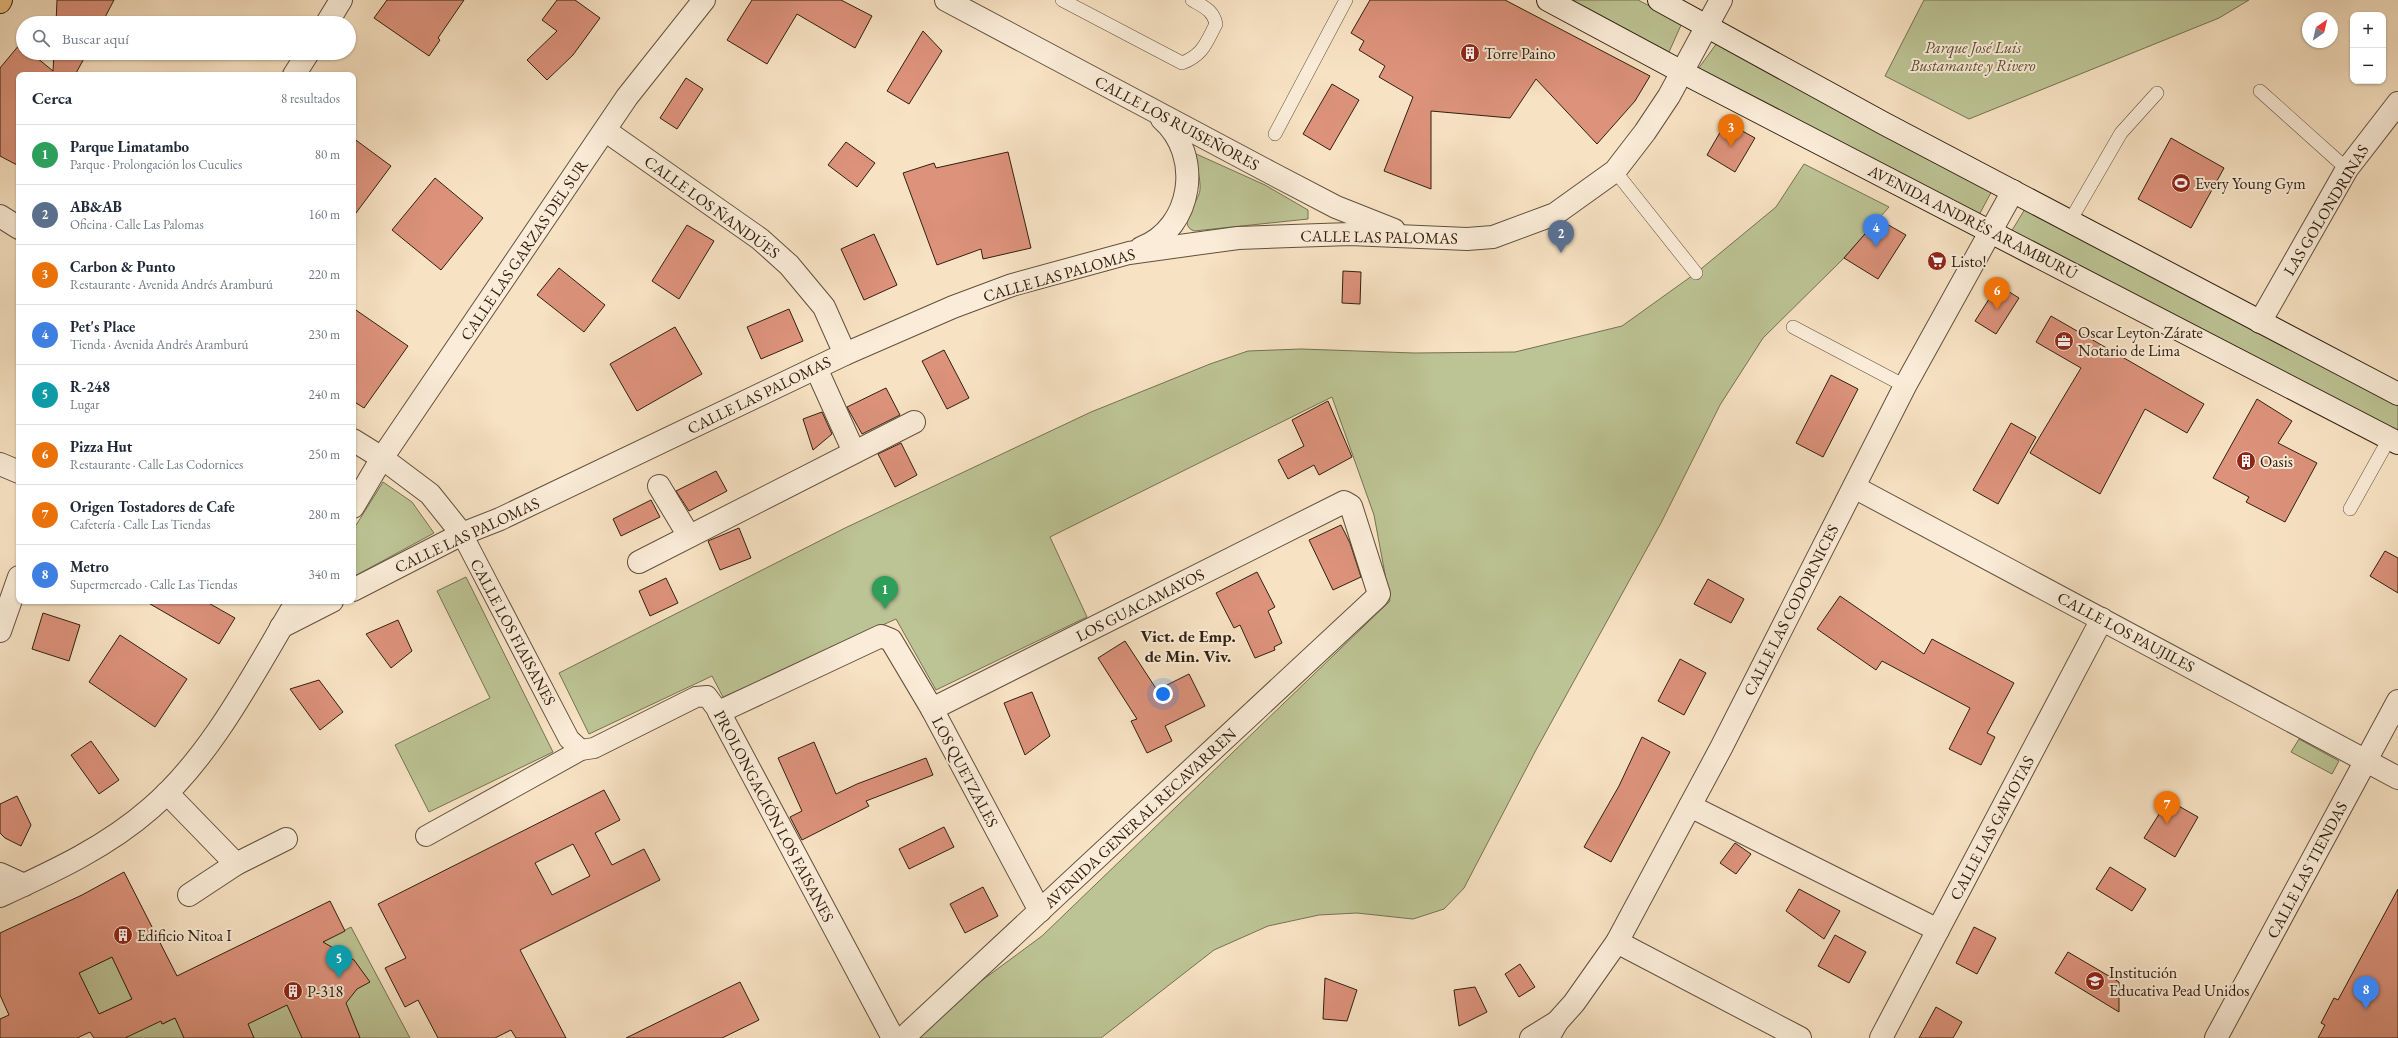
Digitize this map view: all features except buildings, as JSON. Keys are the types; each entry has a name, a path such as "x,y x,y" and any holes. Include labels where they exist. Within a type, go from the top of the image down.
{"street":[{"path":"331,16 341,0"},
{"name":"CALLE LAS GARZAS DEL SUR","path":"356,502 382,458 606,131 627,97 704,0"},
{"name":"CALLE LOS RUISEÑORES","path":"946,0 1336,207 1412,237"},
{"name":"AVENIDA ANDRÉS ARAMBURÚ","path":"1548,0 1682,72 2394,441"},
{"path":"1659,0 1883,123 2398,394"},
{"name":"CALLE LAS PALOMAS","path":"356,588 462,534 500,519 845,354 953,307 1012,285 1129,253 1252,237 1350,234 1467,239 1493,237 1514,231 1555,214 1615,171 1645,132 1682,72 1721,0"},
{"path":"296,72 304,60"},
{"name":"LAS GOLONDRINAS","path":"2260,322 2347,169 2398,103"},
{"path":"1129,253 1148,246 1165,233 1178,217 1186,198 1188,177 1186,156 1177,137 1164,121 1147,108"},
{"name":"CALLE LOS ÑANDÚES","path":"606,131 760,238 789,265 824,307 845,354"},
{"name":"CALLE LAS CODORNICES","path":"1531,1038 1552,1030 1574,1003 1617,942 1690,806 1905,386 2013,191"},
{"path":"0,216 16,226"},
{"path":"816,368 854,452"},
{"path":"639,562 914,422"},
{"name":"CALLE LOS FIAISANES","path":"356,442 382,458 430,494 462,534 569,739 581,750"},
{"path":"0,464 16,471"},
{"path":"659,486 689,536"},
{"name":"CALLE LOS PAUJILES","path":"1854,487 2398,778"},
{"name":"LOS GUACAMAYOS","path":"932,709 1344,502 1348,503 1379,594 1377,597"},
{"path":"0,631 16,586"},
{"name":"AVENIDA GENERAL RECAVARREN","path":"902,1038 1377,597"},
{"path":"0,896 76,859 108,839 151,808 167,793 222,724 295,604"},
{"path":"281,627 326,604"},
{"name":"CALLE LAS GAVIOTAS","path":"1881,1038 2102,619"},
{"name":"LOS QUETZALES","path":"719,712 881,636 891,640 932,709 1040,911"},
{"name":"PROLONGACIÓN LOS FAISANES","path":"581,750 594,748 700,696 707,696 719,712 893,1038"},
{"name":"CALLE LAS TIENDAS","path":"2216,1038 2398,701"},
{"path":"426,836 581,750"},
{"path":"167,793 236,864"},
{"path":"1690,806 1938,930"},
{"path":"189,895 236,864 286,839"},
{"path":"0,874 24,885"},
{"path":"1617,942 1800,1038"}],"lane":[{"path":"1062,0 1182,63 1192,59 1201,52 1216,24 1214,15 1208,9 1192,0"},
{"path":"1276,134 1346,0"},
{"path":"2260,91 2347,169"},
{"path":"2070,221 2121,133 2157,93"},
{"path":"1615,171 1696,273"},
{"path":"1793,327 1905,386"},
{"path":"2350,509 2394,441"}],"green space":[{"path":"1572,0 1638,0 1682,23 1669,52"},
{"name":"Parque José Luis Bustamante y Rivero","path":"1924,0 2249,0 2219,18 1969,119 1885,76"},
{"path":"1717,43 1994,187 1979,215 1698,69"},
{"path":"1194,153 1265,185 1308,210 1308,219 1194,231 1189,228 1187,223 1190,212 1200,190"},
{"path":"1804,164 1889,207 1842,260 1763,338 1720,405 1661,523 1536,750 1464,888 1444,909 1413,919 1357,913 1319,915 1268,926 1214,950 1101,1038 904,1038 1042,936 1390,601 1374,515 1332,397 1050,537 1087,617 936,690 896,619 723,697 712,676 589,734 559,673 845,528 1091,412 1210,364 1248,351 1301,349 1414,353 1515,352 1622,326 1696,273 1776,207"},
{"path":"2028,204 2398,399 2398,432 2011,232"},
{"path":"383,482 412,502 434,533 356,575 356,525"},
{"path":"466,577 553,752 429,812 395,745 490,698 437,591"},
{"path":"2299,739 2339,761 2332,774 2291,752"},
{"path":"351,927 410,1038 354,1038 359,1035 354,1025 301,1036 302,1038 254,1038 241,1009 182,1034 184,1038 125,1038 158,1015 163,1024"},
{"path":"112,957 132,999 99,1014 79,973"}],"place":[{"name":"Torre Paino","path":"1470,53"},
{"name":"Carbon & Punto","path":"1731,147"},
{"name":"Every Young Gym","path":"2181,183"},
{"name":"Pet's Place","path":"1876,247"},
{"name":"AB&AB","path":"1561,253"},
{"name":"Listo!","path":"1937,261"},
{"name":"Pizza Hut","path":"1997,310"},
{"name":"Oscar Leyton Zárate Notario de Lima","path":"2064,341"},
{"name":"Oasis","path":"2246,461"},
{"name":"Parque Limatambo","path":"885,609"},
{"name":"Origen Tostadores de Cafe","path":"2167,824"},
{"name":"Edificio Nitoa I","path":"123,935"},
{"name":"R-248","path":"339,978"},
{"name":"Institución Educativa Pead Unidos","path":"2095,981"},
{"name":"P-318","path":"293,991"},
{"name":"Metro","path":"2366,1009"}],"district":[{"name":"Vict. de Emp. de Min. Viv.","path":"1188,646"}]}
